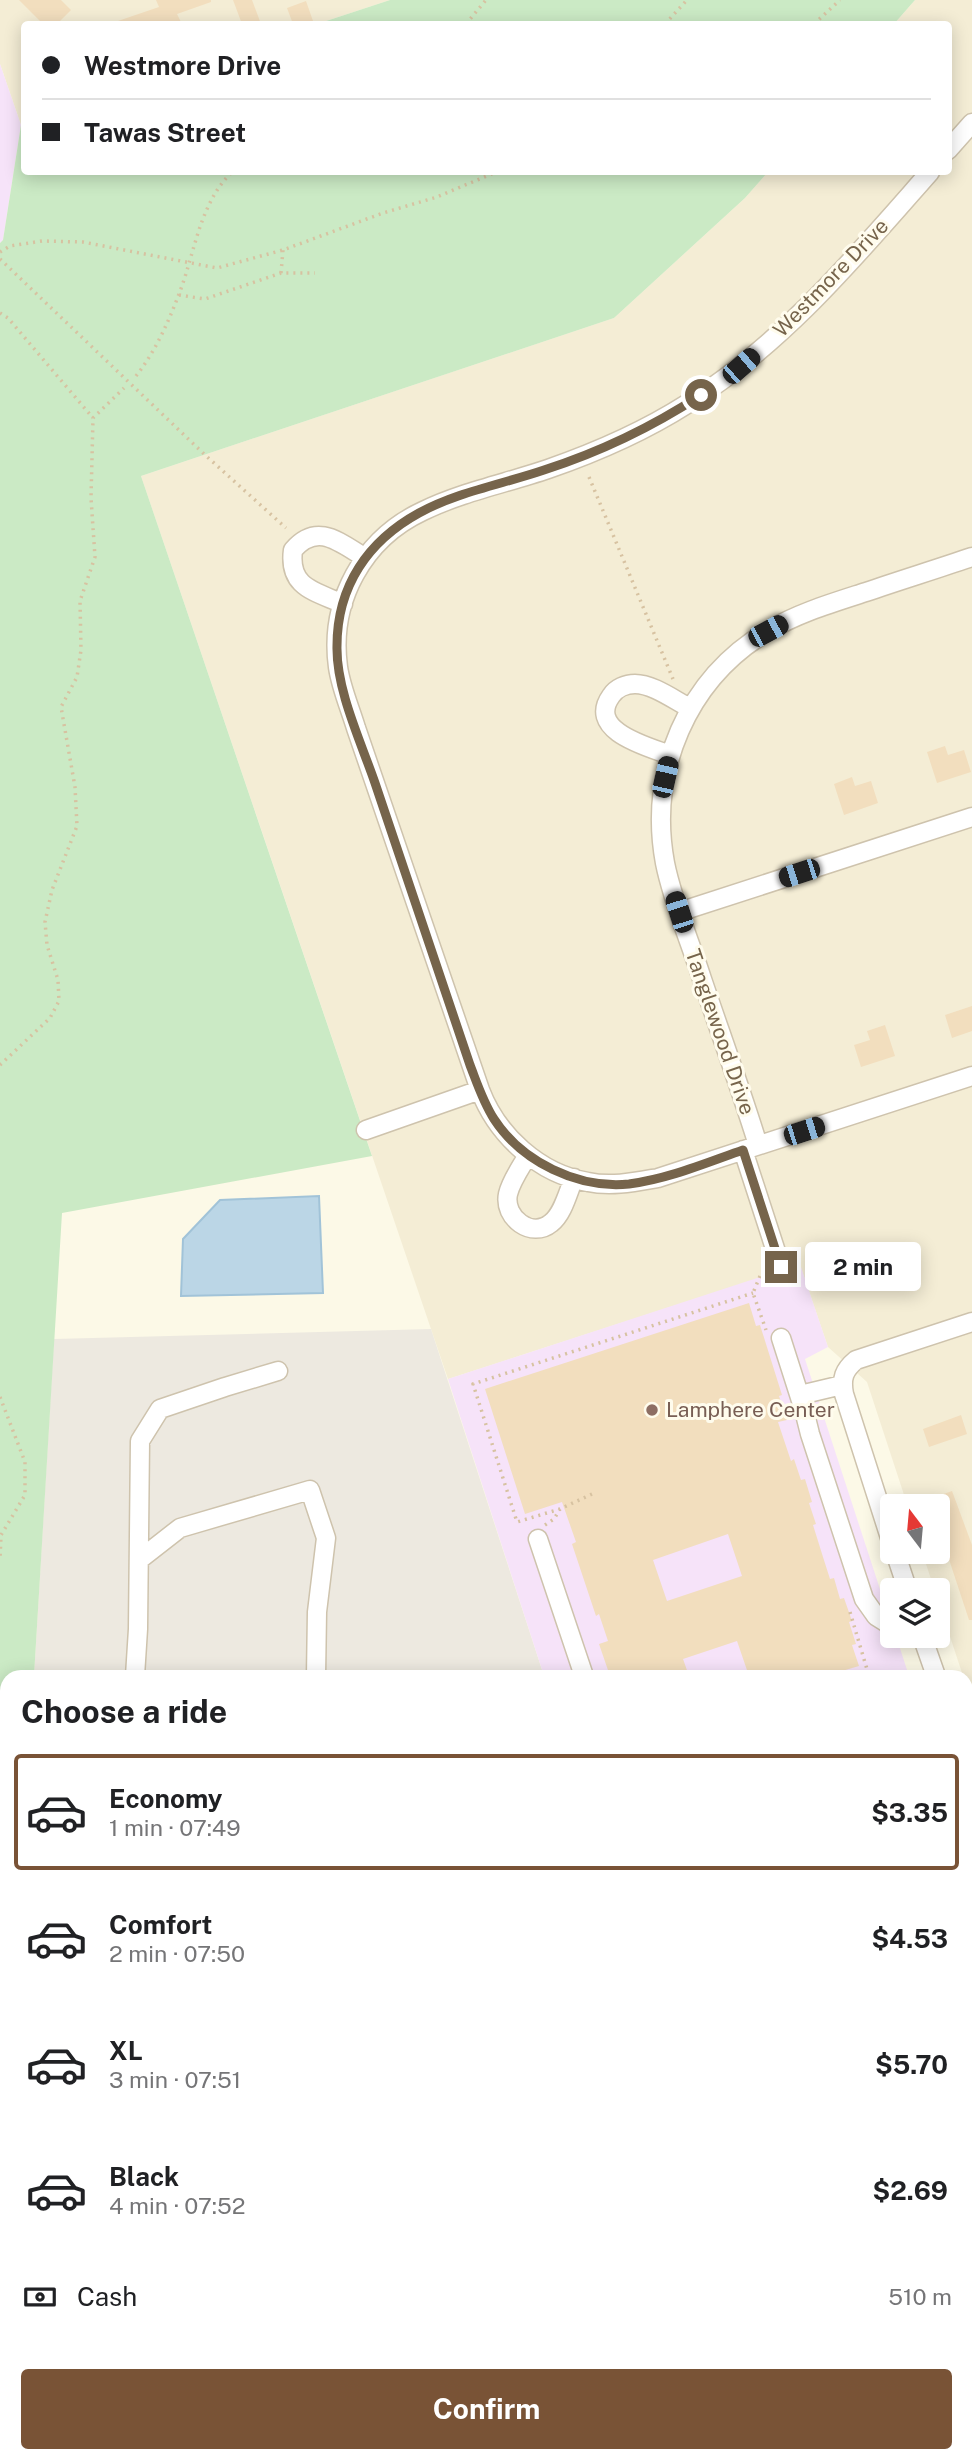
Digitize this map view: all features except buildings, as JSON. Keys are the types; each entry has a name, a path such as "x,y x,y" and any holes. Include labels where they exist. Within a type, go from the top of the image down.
{"street":[{"path":"952,146 972,123"},
{"name":"Westmore Drive","path":"528,1154 512,1141 495,1120 480,1090 344,690 337,647 343,604 364,557 383,537 422,511 601,449 644,430 716,385 789,324 822,292 927,175"},
{"path":"343,604 306,587 298,580 293,573 293,550 301,541 312,535 329,537 364,557"},
{"name":"Tanglewood Drive","path":"781,1267 750,1148 665,863 661,828 662,795 670,755 690,708 723,665 768,631 826,605 972,557"},
{"path":"670,755 618,734 608,720 609,701 619,688 635,684 644,685 690,708"},
{"path":"679,912 972,817"},
{"path":"574,1178 557,1216 543,1228 532,1229 522,1225 511,1212 508,1194 528,1154 587,1182 628,1184 658,1178 972,1076"},
{"path":"366,1130 480,1090"},
{"path":"800,1395 843,1379 856,1360 972,1322"},
{"path":"781,1338 864,1600 880,1618"},
{"path":"135,1670 140,1441 160,1409 278,1371"},
{"path":"843,1379 880,1504"},
{"path":"139,1560 180,1528 310,1490 326,1538 317,1612 316,1670"},
{"path":"542,1532 582,1670"},
{"path":"926,1648 934,1670"}],"path":[{"path":"468,21 486,0"},
{"path":"668,21 687,0"},
{"path":"817,21 840,0"},
{"path":"136,376 149,360 179,295 207,207 222,181 229,175"},
{"path":"0,252 10,246 32,243 83,242 217,268 283,250 383,213 437,197 489,175"},
{"path":"281,273 283,250"},
{"path":"0,259 204,454 286,528"},
{"path":"179,295 205,299 281,273 315,273"},
{"path":"0,313 8,318 93,418 91,498 95,557 80,601 81,650 77,677 61,707 75,787 77,826 52,890 45,922 47,945 58,981 59,1001 50,1018 0,1065"},
{"path":"93,418 124,388"},
{"path":"589,477 673,679"},
{"path":"760,1276 753,1293 763,1322"},
{"path":"592,1494 560,1509 517,1522 473,1384 753,1293"},
{"path":"0,1398 25,1462 25,1495 1,1535 0,1559"},
{"path":"542,1532 560,1509"}],"shaded area":[{"path":"0,0 390,0 326,21 21,21 21,125 0,64"},
{"path":"915,0 972,0 972,1670 961,1670 950,1636 950,1578 931,1578 926,1564 950,1564 950,1494 904,1494 867,1382 828,1347 800,1265 448,1379 141,476 614,318 745,198 765,175 952,175 952,21 897,21"},
{"path":"0,64 21,125 3,240 0,243"},
{"path":"800,1264 828,1347 805,1359 880,1589 880,1648 900,1648 907,1670 542,1670 448,1379"},
{"path":"431,1329 542,1670 34,1670 54,1339"}],"green space":[{"path":"390,0 915,0 897,21 326,21"},
{"path":"21,125 21,175 765,175 745,198 614,318 141,476 372,1156 62,1213 34,1670 0,1670 0,243 3,240"}],"water":[{"path":"319,1196 323,1293 181,1296 183,1239 220,1200"}],"place":[{"name":"Lamphere Center","path":"652,1410"}],"route":[{"path":"701,395 644,430 601,449 422,511 400,524 364,557 353,580 338,626 339,669 356,728 470,1065 495,1120 512,1141 528,1154 550,1168 587,1182 628,1184 658,1178 743,1150 781,1267"}]}
